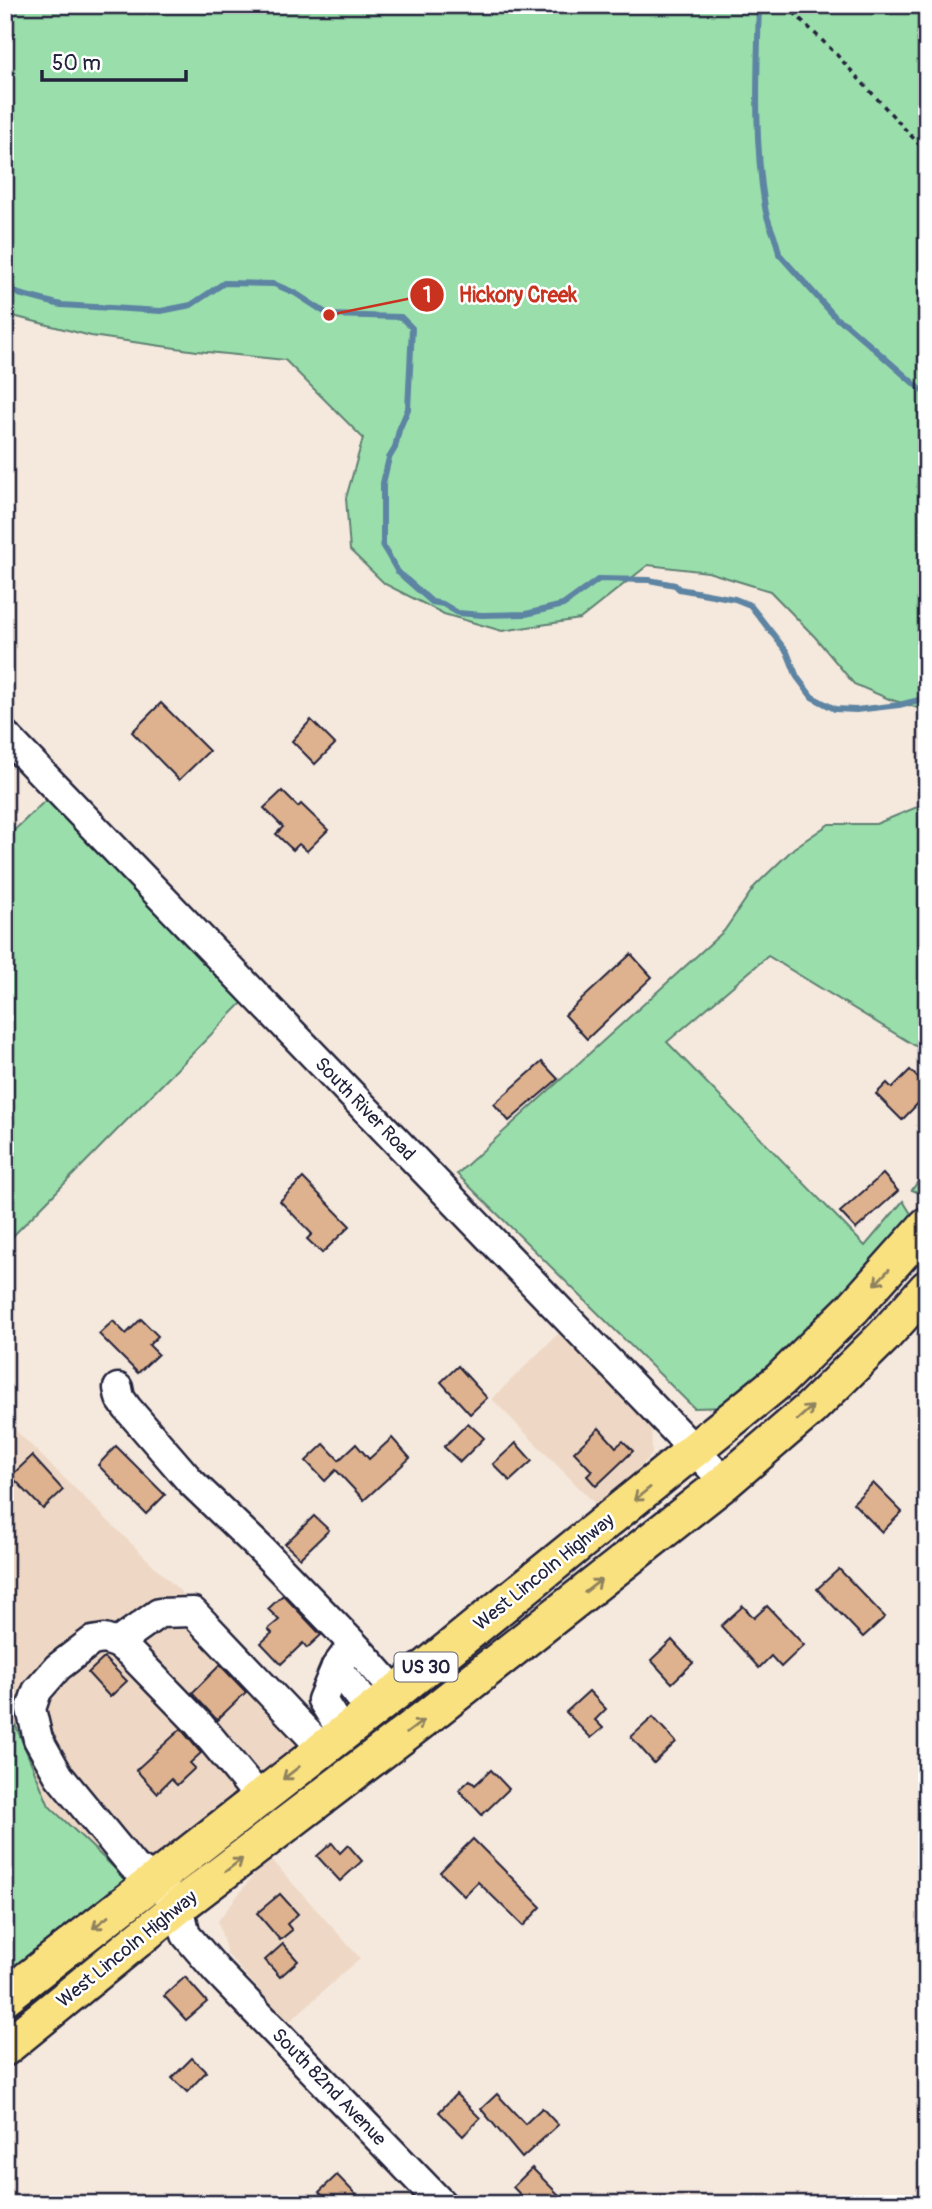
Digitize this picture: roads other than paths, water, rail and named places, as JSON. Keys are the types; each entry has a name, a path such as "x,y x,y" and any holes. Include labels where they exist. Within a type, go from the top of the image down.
{"main road":[{"name":"West Lincoln Highway","path":"5,1997 333,1741 780,1380 853,1308 927,1225"},
{"name":"West Lincoln Highway","path":"5,2048 180,1906 428,1716 725,1482 810,1409 884,1336 927,1288"}],"street":[{"name":"South River Road","path":"5,735 725,1482"},
{"path":"118,1388 120,1398 127,1408 191,1482 262,1550 353,1644 383,1701"},
{"path":"117,1643 159,1614 193,1612 333,1741"},
{"path":"180,1906 155,1880 133,1866 59,1776 38,1739 32,1709 37,1691 58,1667 92,1641 104,1639 117,1643 198,1723 260,1798"},
{"path":"333,1741 322,1700 336,1667 353,1644"},
{"path":"336,1667 383,1701"},
{"name":"South 82nd Avenue","path":"180,1906 186,1935 217,1971 442,2204"}],"waterway":[{"path":"759,5 759,157 766,213 779,254 837,319 927,395"},
{"path":"5,286 19,294 61,305 161,311 191,305 224,283 274,284 295,293 329,315 401,317 412,328 408,409 389,458 383,483 383,546 398,572 432,602 443,604 458,613 526,614 563,605 599,579 649,580 675,585 679,589 735,599 750,605 787,652 797,677 812,697 835,709 856,710 899,705 927,698"}],"place":[{"name":"Hickory Creek","path":"329,315"}]}
